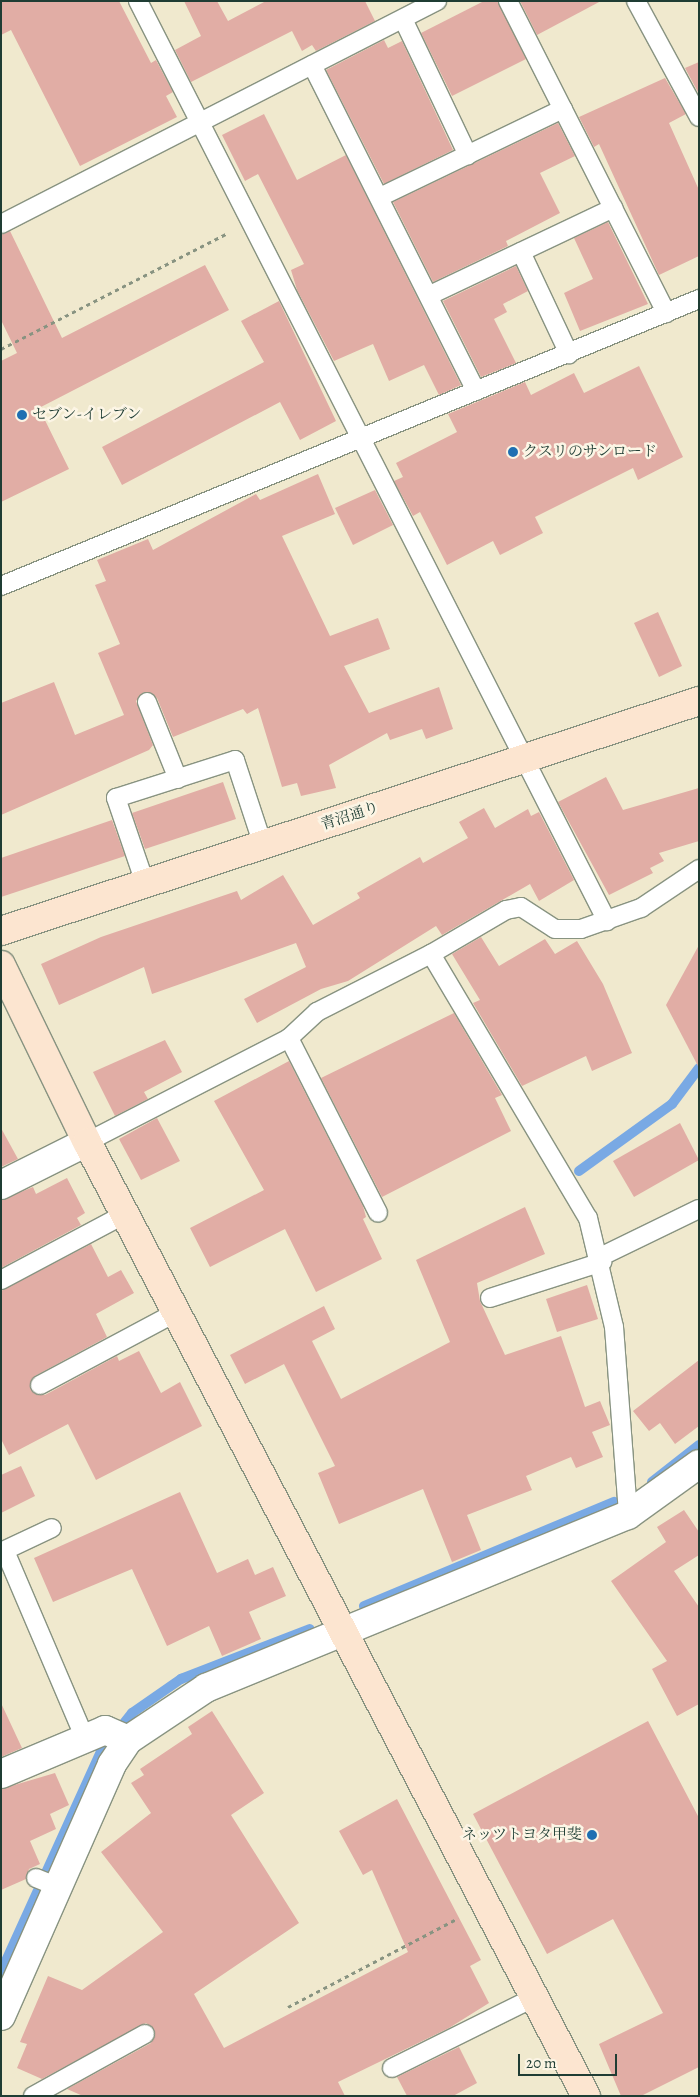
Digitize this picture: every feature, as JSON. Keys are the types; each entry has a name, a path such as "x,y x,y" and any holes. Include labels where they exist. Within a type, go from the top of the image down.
{"street":[{"name":"青沼通り","path":"1,931 699,701"},
{"path":"1,965 87,1142 586,2096"},
{"path":"1,1185 87,1142"},
{"path":"1,1774 111,1737 206,1688 343,1630 628,1516 699,1464"},
{"path":"1,2016 8,1979 48,1883 112,1764 111,1737"}],"lane":[{"path":"138,1 248,222 360,436 607,921"},
{"path":"1,224 437,1"},
{"path":"508,1 666,313"},
{"path":"636,1 699,117"},
{"path":"403,19 468,155"},
{"path":"312,65 430,295 476,391"},
{"path":"380,197 563,109"},
{"path":"430,295 613,208"},
{"path":"521,252 569,354"},
{"path":"1,586 360,436 569,354 699,299"},
{"path":"147,702 178,779"},
{"path":"145,883 116,798 235,760 263,845"},
{"path":"87,1142 289,1038 317,1012 514,909 521,907 555,929 581,929 641,908 699,869"},
{"path":"431,954 588,1218 601,1259 614,1327 628,1516"},
{"path":"289,1038 378,1213"},
{"path":"490,1298 601,1259 699,1209"},
{"path":"1,1280 125,1214"},
{"path":"40,1384 177,1312"},
{"path":"52,1528 3,1551 111,1737"},
{"path":"392,2068 535,1997"},
{"path":"33,2096 144,2034"}],"path":[{"path":"1,349 248,222"},
{"path":"288,2007 486,1903"}],"building":[{"path":"1,1 119,1 151,63 156,60 173,92 166,96 177,117 80,166 11,30 1,35"},
{"path":"184,1 217,1 228,21 266,1 365,1 375,21 316,51 312,45 302,51 292,31 191,82 175,50 201,36"},
{"path":"484,1 498,1 526,59 452,96 421,33"},
{"path":"520,1 601,1 537,35"},
{"path":"384,40 388,48 402,41 453,150 384,184 326,70"},
{"path":"699,62 699,94 685,68"},
{"path":"665,78 686,114 669,123 699,190 699,256 659,275 599,144 594,147 579,117"},
{"path":"264,114 297,180 346,155 461,385 439,395 424,365 389,381 373,344 334,361 297,290 291,270 304,264 258,174 245,181 222,135"},
{"path":"558,123 575,156 540,173 560,213 506,241 508,246 433,282 393,202"},
{"path":"608,222 648,304 580,331 564,293 593,279 574,238"},
{"path":"10,231 62,338 205,265 229,310 39,408 69,469 1,502 1,361 17,353 1,320 1,235"},
{"path":"516,266 528,291 503,304 507,312 494,319 516,363 481,377 443,301"},
{"path":"279,301 336,421 300,440 280,402 122,485 102,447 264,362 241,321"},
{"path":"639,366 683,457 638,480 633,468 535,517 543,533 500,555 493,541 447,565 420,512 413,516 394,481 403,477 396,463 457,432 448,414 525,382 531,395 574,373 584,393"},
{"path":"318,474 335,514 282,536 330,636 378,618 390,649 344,666 369,713 439,687 453,729 426,739 422,729 390,740 387,733 329,765 336,788 301,796 297,783 282,787 258,708 247,714 243,709 173,737 157,698 144,692 136,701 153,745 149,750 1,815 1,703 54,682 75,735 124,715 98,653 120,644 95,585 106,581 97,560 148,539 153,550 256,494 260,500"},
{"path":"375,490 393,525 353,545 335,508"},
{"path":"658,612 682,666 659,677 634,623"},
{"path":"606,777 623,810 699,788 699,841 659,853 664,861 650,868 653,873 609,895 558,802"},
{"path":"223,782 236,819 145,849 132,813"},
{"path":"484,808 495,828 528,809 531,816 539,812 574,880 539,901 530,884 442,935 436,926 348,981 321,989 257,1023 244,999 306,967 296,943 152,994 144,967 59,1005 41,964 101,937 237,891 241,900 283,875 313,925 360,898 357,893 420,857 423,863 468,838 459,822"},
{"path":"112,820 125,856 1,897 1,858"},
{"path":"481,937 499,966 545,939 555,954 577,941 603,984 632,1053 592,1071 586,1056 522,1086 473,1003 480,1000 452,954"},
{"path":"699,945 699,1068 666,1005"},
{"path":"454,1013 502,1095 495,1098 511,1131 382,1197 321,1078"},
{"path":"165,1040 182,1072 144,1092 148,1099 115,1116 93,1072"},
{"path":"289,1061 363,1206 366,1217 363,1219 382,1259 316,1292 285,1229 210,1267 190,1228 264,1190 214,1101"},
{"path":"157,1118 180,1161 141,1180 119,1139"},
{"path":"680,1123 699,1160 634,1197 613,1161"},
{"path":"1,1128 18,1159 1,1167"},
{"path":"67,1178 85,1213 77,1218 81,1225 1,1268 1,1200 33,1187 36,1194"},
{"path":"525,1207 545,1254 477,1283 480,1301 505,1355 561,1336 585,1407 600,1401 610,1425 592,1432 603,1457 576,1468 571,1457 526,1476 532,1490 467,1515 481,1550 452,1562 423,1489 339,1524 318,1473 335,1466 284,1364 245,1384 230,1355 324,1306 335,1329 312,1341 341,1399 450,1342 416,1260"},
{"path":"91,1244 108,1277 121,1270 134,1293 96,1314 107,1337 35,1376 31,1390 45,1395 117,1356 119,1361 139,1351 161,1393 180,1382 202,1426 96,1480 68,1424 9,1455 1,1439 1,1291"},
{"path":"587,1285 598,1319 557,1332 546,1299"},
{"path":"699,1360 699,1426 675,1444 660,1423 649,1431 633,1411"},
{"path":"21,1466 35,1496 1,1513 1,1475"},
{"path":"180,1492 217,1573 248,1559 255,1575 273,1567 286,1596 249,1612 261,1639 222,1656 209,1626 167,1646 132,1569 53,1602 34,1558"},
{"path":"684,1510 699,1532 699,1555 674,1571 699,1607 699,1704 677,1716 652,1669 667,1661 611,1581 666,1542 657,1527"},
{"path":"1,1703 22,1748 1,1757"},
{"path":"212,1711 264,1793 231,1815 299,1923 194,1994 224,2048 408,1952 372,1870 363,1875 339,1831 397,1799 481,1960 470,1966 489,2003 449,2028 338,2082 345,2096 83,2096 67,2089 151,2043 154,2029 146,2023 42,2079 17,2068 27,2044 20,2042 48,1976 82,1990 163,1932 101,1852 151,1813 131,1783 144,1775 140,1769 192,1734 188,1727"},
{"path":"648,1721 699,1818 699,2067 641,2096 621,2096 599,2044 663,2013 613,1919 547,1954 473,1814"},
{"path":"55,1773 69,1805 50,1814 56,1829 30,1841 40,1864 29,1869 26,1879 1,1890 1,1789"},
{"path":"459,2047 477,2083 453,2096 407,2096 397,2077"}],"waterway":[{"path":"579,1171 672,1104 699,1068"},
{"path":"652,1482 699,1445"},
{"path":"364,1606 614,1502"},
{"path":"1,1972 101,1752 132,1713 181,1679 310,1629"}],"place":[{"name":"セブン-イレブン","path":"22,415"},
{"name":"クスリのサンロード","path":"513,452"},
{"name":"ネッツトヨタ甲斐","path":"592,1835"}]}
